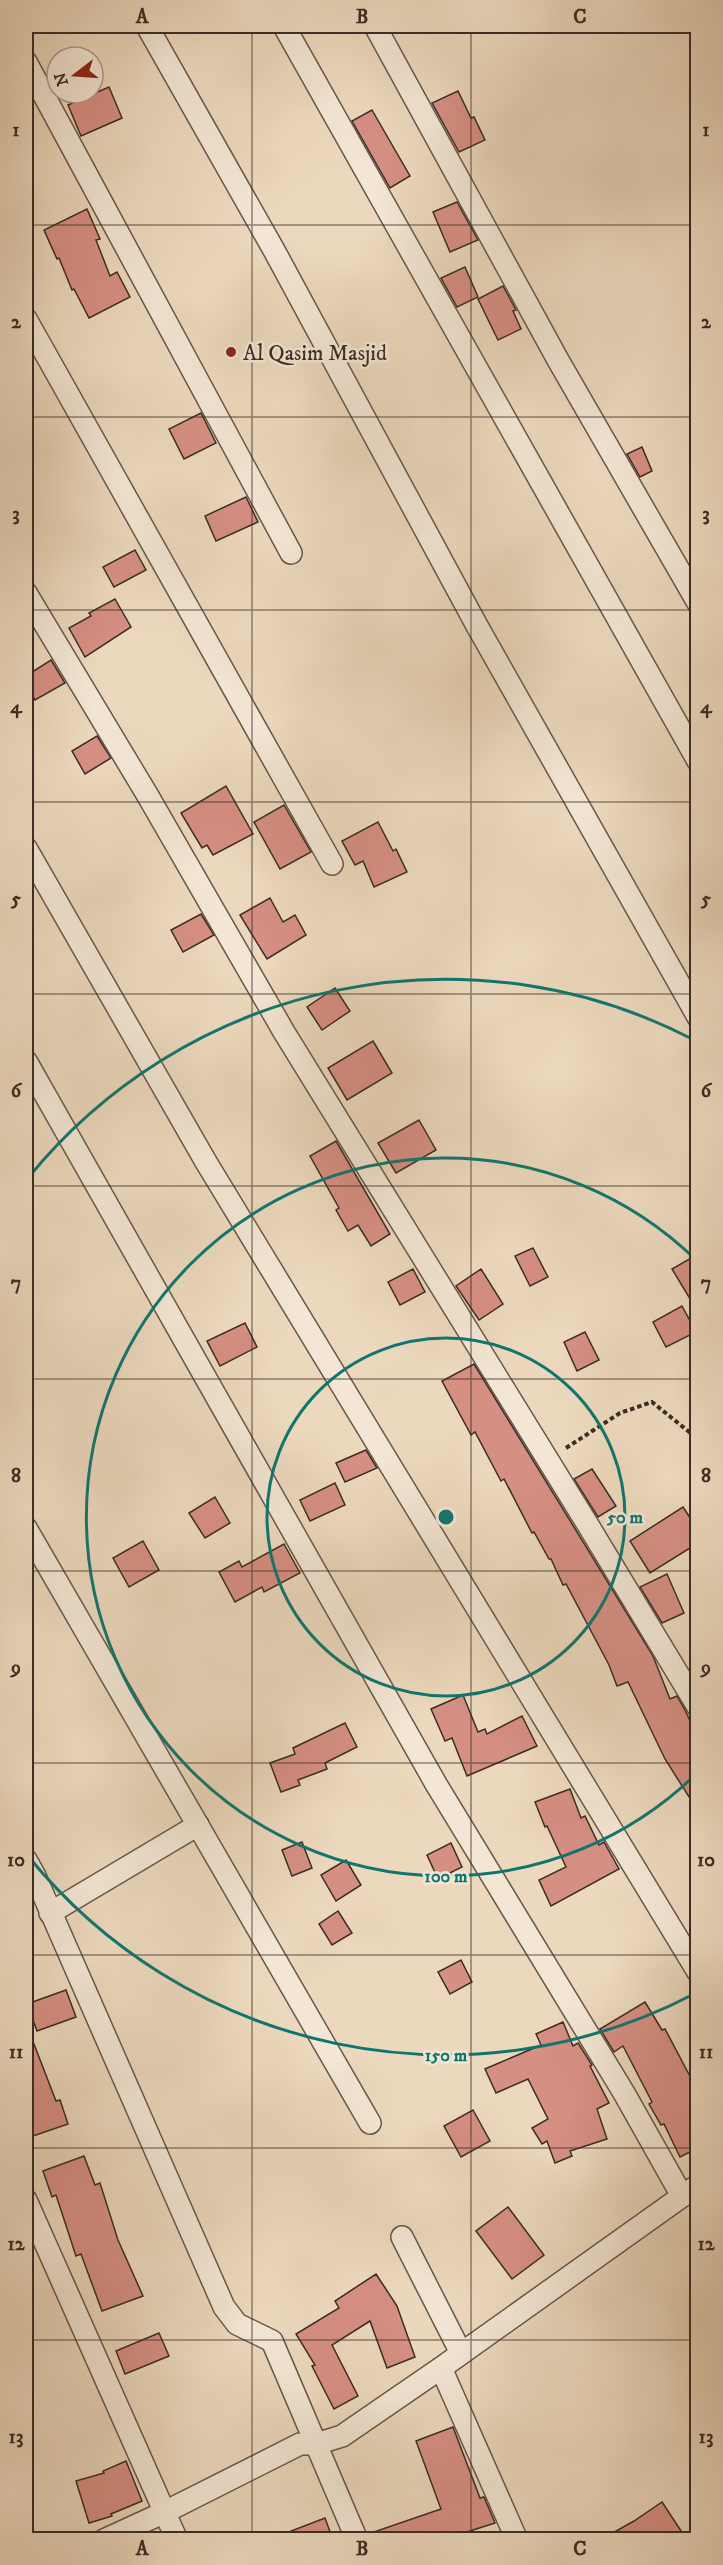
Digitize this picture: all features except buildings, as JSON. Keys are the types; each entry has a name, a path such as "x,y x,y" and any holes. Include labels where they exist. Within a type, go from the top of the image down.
{"street":[{"path":"147,26 275,252 476,624 698,1017"},
{"path":"284,26 698,761"},
{"path":"375,26 552,349 698,603"},
{"path":"26,62 291,554"},
{"path":"26,319 333,864"},
{"path":"26,594 148,796 284,1032 698,1707"},
{"path":"26,848 206,1162 698,1972"},
{"path":"26,1061 436,1784 624,2093 690,2190 342,2436 316,2444 300,2444 104,2540"},
{"path":"26,1528 370,2123"},
{"path":"50,1913 198,1826"},
{"path":"26,1860 224,2307 237,2324 272,2341 357,2540"},
{"path":"26,2200 177,2540"},
{"path":"402,2237 461,2353"},
{"path":"441,2368 517,2540"}],"path":[{"path":"545,1455 569,1446 620,1413 652,1402 698,1439"}],"place":[{"name":"Al Qasim Masjid","path":"231,352"}]}
